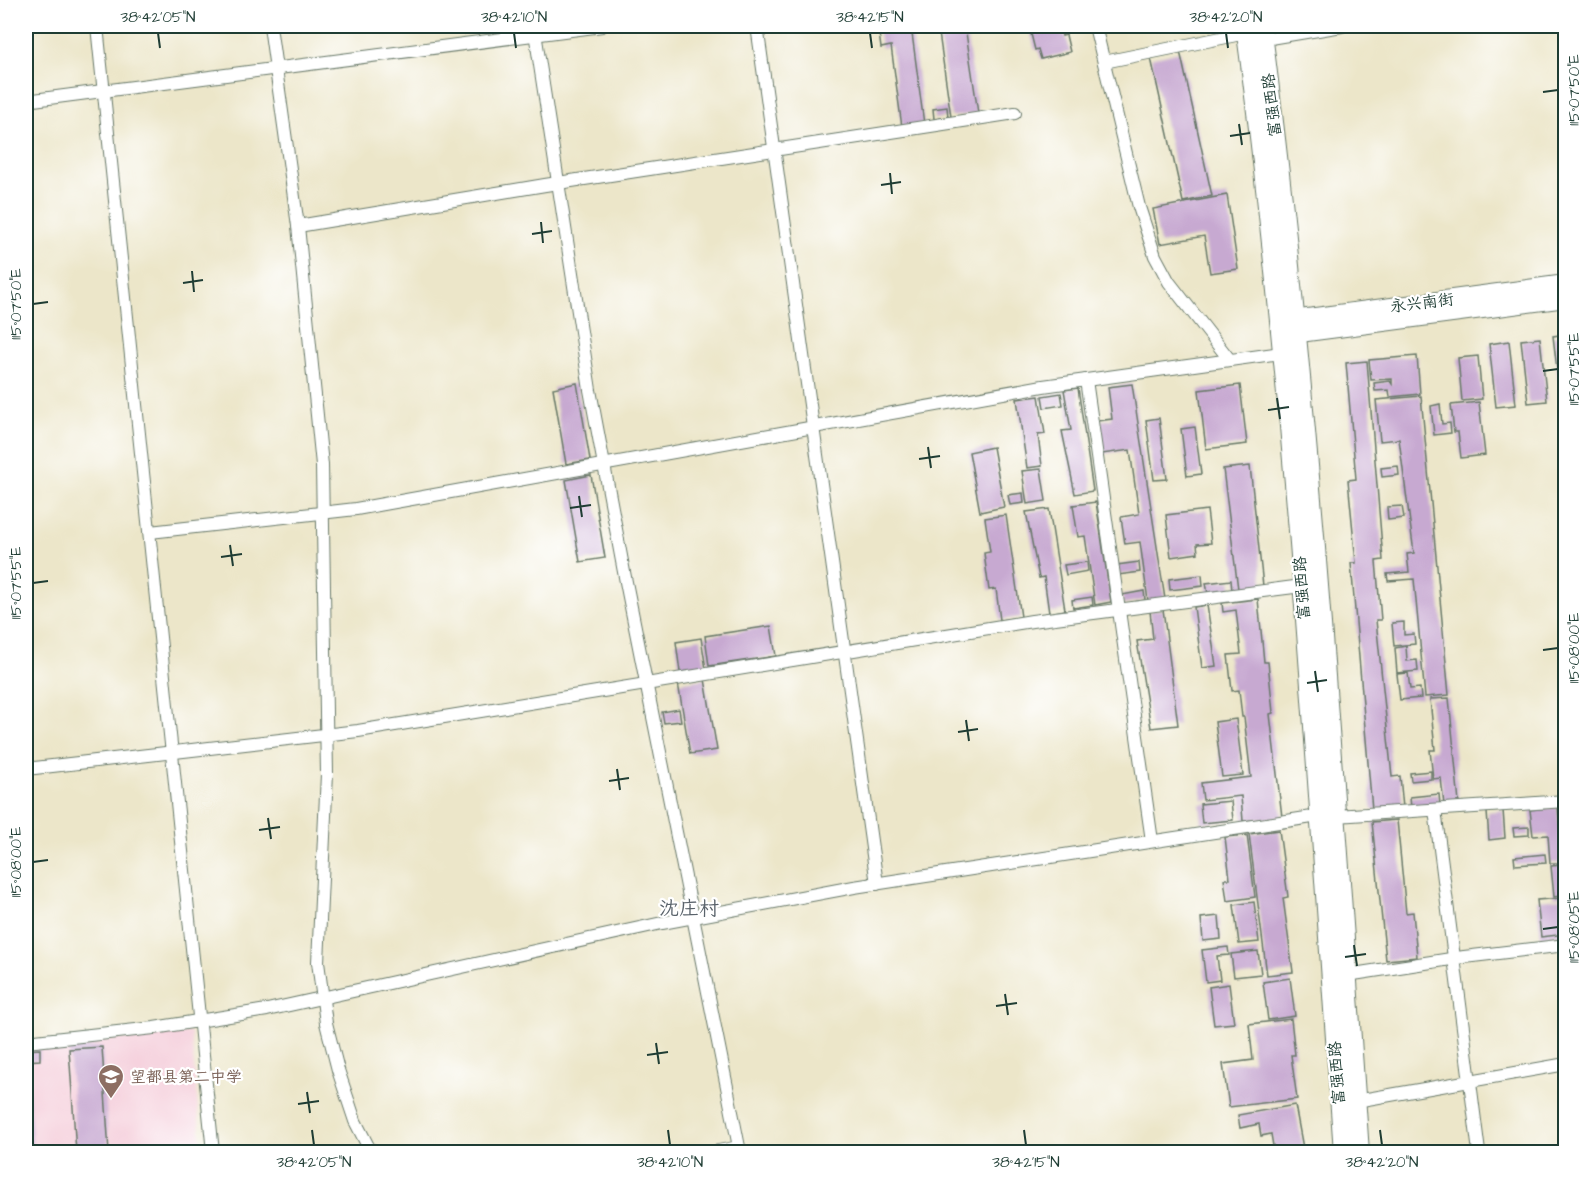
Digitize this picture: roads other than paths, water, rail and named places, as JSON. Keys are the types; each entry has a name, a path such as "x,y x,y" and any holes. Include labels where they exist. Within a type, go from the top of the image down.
{"main road":[{"name":"富强西路","path":"1254,31 1286,332 1302,586 1347,975 1360,1152"},
{"name":"永兴南街","path":"1286,332 1566,284"},
{"name":"永兴南街","path":"1286,332 1566,298"},
{"name":"富强西路","path":"1286,332 1312,495 1343,1152"}],"street":[{"path":"97,26 213,1152"},
{"path":"270,26 298,226 322,465 327,774 318,962 338,1070 355,1121 371,1152"},
{"path":"26,101 277,68 535,30 602,26"},
{"path":"757,26 877,884"},
{"path":"1095,26 1139,207 1155,256 1169,282 1229,358"},
{"path":"1104,62 1254,31 1342,26"},
{"path":"535,30 604,465 740,1150 713,1152"},
{"path":"298,226 558,183 1016,113"},
{"path":"150,532 444,495 1086,380 1229,358 1286,332"},
{"path":"1086,380 1152,841"},
{"path":"26,769 327,734 844,651 1119,610 1302,586"},
{"path":"26,1042 200,1020 323,998 693,917 877,884 1327,816 1566,801"},
{"path":"1436,810 1479,1152"},
{"path":"1347,975 1454,958 1566,945"},
{"path":"1356,1101 1566,1064"}],"place":[{"name":"望都县第二中学","path":"111,1100"}],"district":[{"name":"沈庄村","path":"689,909"}]}
